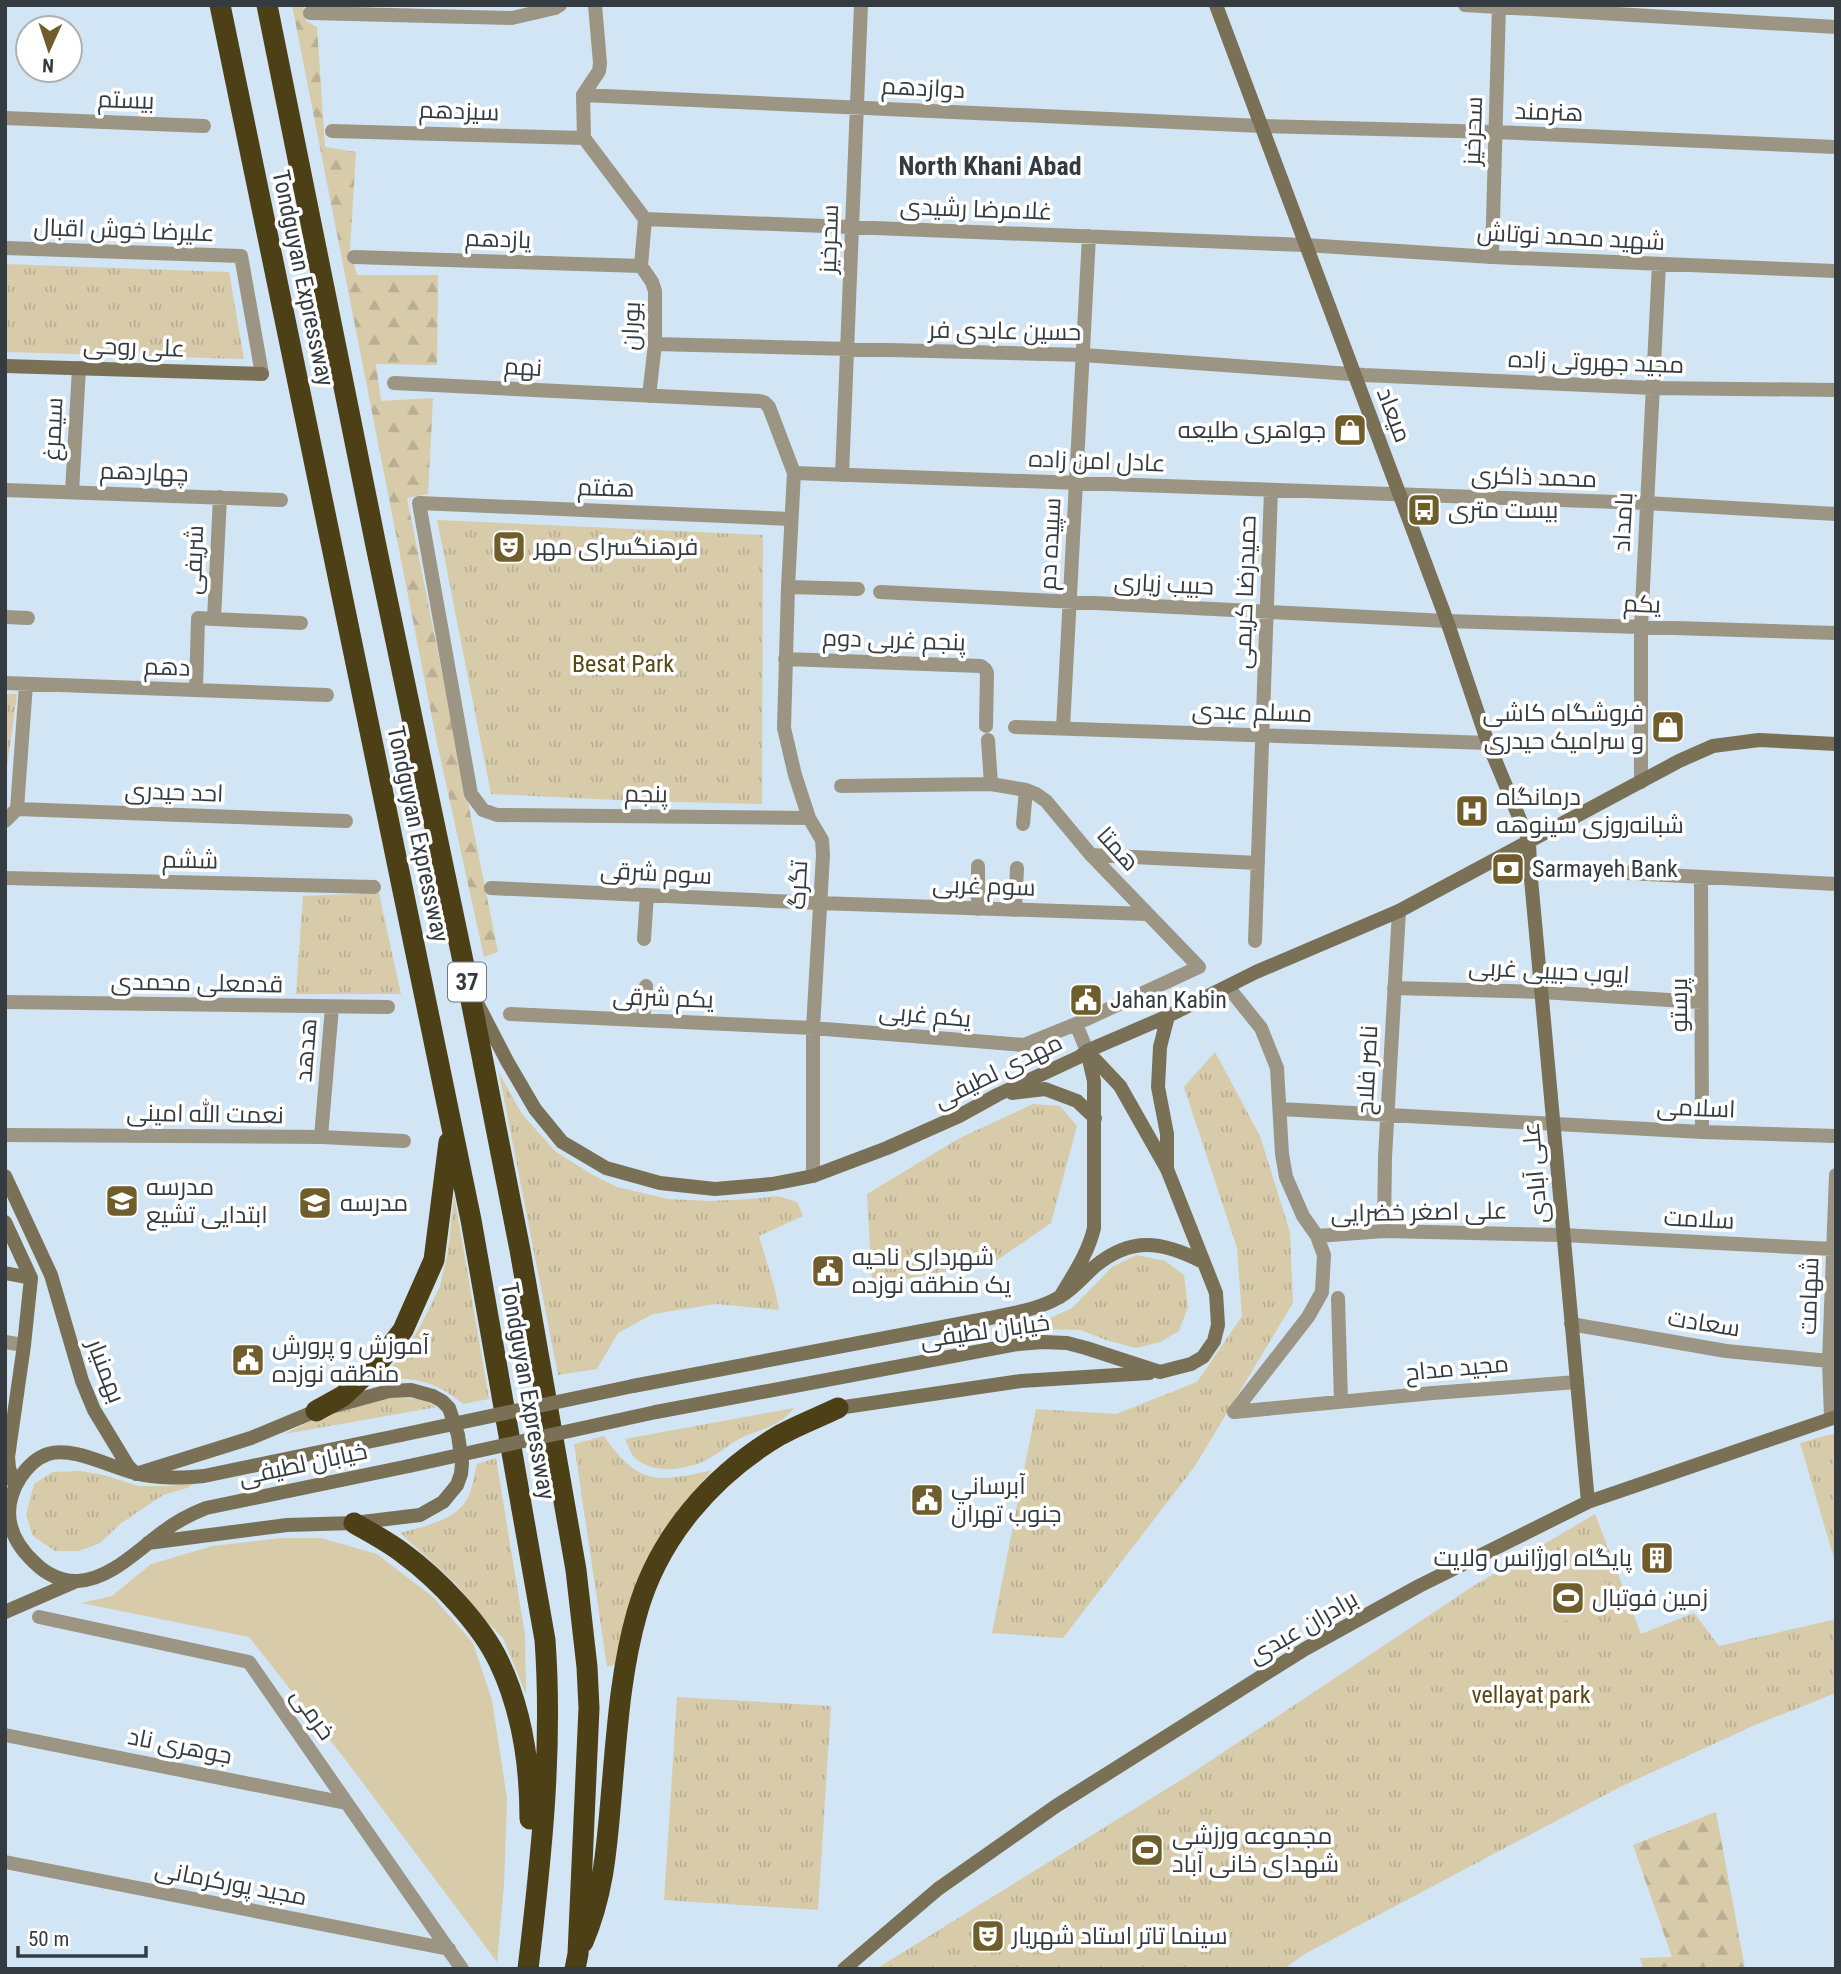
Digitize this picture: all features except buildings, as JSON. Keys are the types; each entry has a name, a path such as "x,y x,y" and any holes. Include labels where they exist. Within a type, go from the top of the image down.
{"highway":[{"name":"Tondguyan Expressway","path":"220,5 474,1233 545,1640 548,1686 541,1866 528,1969"},
{"name":"Tondguyan Expressway","path":"267,5 468,985 520,1250 576,1570 589,1708 577,1961"},
{"path":"317,1411 343,1396 382,1358 403,1330 434,1260 452,1126"},
{"path":"577,1961 594,1916 603,1875 619,1707 637,1613 651,1574 674,1532 706,1492 740,1463 780,1435 838,1408"},
{"path":"354,1523 404,1553 440,1585 489,1645 507,1682 517,1711 530,1791 528,1969"}],"main road":[{"name":"میعاد","path":"1216,5 1447,621 1488,743 1529,841"},
{"name":"علی روحی","path":"5,366 262,374"},
{"name":"مهدی لطیفی","path":"468,985 535,1109 562,1142 606,1168 660,1183 715,1188 772,1184 813,1176 899,1143 959,1116 1087,1051 1168,1016 1256,972 1399,911 1679,761 1713,746 1759,740 1836,744"},
{"name":"علی آبادی","path":"1529,841 1588,1502"},
{"path":"1167,1169 1167,1134 1158,1087 1160,1048 1168,1016"},
{"path":"1060,1297 1083,1259 1094,1228 1094,1081 1087,1051"},
{"path":"838,1408 1020,1381 1160,1373 1191,1364 1203,1357 1214,1341 1218,1325 1216,1293 1167,1169 1120,1086 1087,1051"},
{"path":"997,1095 1045,1089 1077,1101 1095,1118"},
{"name":"بهمنیار","path":"5,1176 51,1275 94,1410 128,1466 136,1474"},
{"path":"5,1222 30,1278 8,1457 15,1486 7,1512 12,1533 22,1551 43,1572 76,1581"},
{"name":"خیابان لطیفی","path":"15,1486 32,1463 50,1453 67,1452 136,1474 178,1479 204,1476 633,1386 990,1318 1031,1309 1060,1297 1115,1252 1136,1244 1180,1250 1203,1262"},
{"path":"5,1273 30,1278"},
{"name":"خیابان لطیفی","path":"5,1612 76,1581 93,1578 110,1570 185,1517 206,1508 656,1412 1017,1344 1067,1343 1160,1373"},
{"path":"136,1474 251,1438 317,1411 388,1391 411,1390 433,1396 449,1408 462,1463 457,1485 450,1494 443,1502 420,1515 354,1523 287,1525 148,1543"},
{"name":"برادران عبدی","path":"844,1969 938,1889 1034,1821 1294,1656 1419,1586 1588,1502 1834,1418"}],"street":[{"path":"310,13 512,18 560,5"},
{"path":"594,5 600,63 599,71 583,95 584,138 645,219"},
{"name":"سحرخیز","path":"842,475 861,5"},
{"path":"1465,5 1836,27"},
{"name":"سحرخیز","path":"1492,257 1499,6"},
{"name":"دوازدهم","path":"583,95 1261,125"},
{"name":"بیستم","path":"5,118 204,126"},
{"name":"هنرمند","path":"1261,125 1836,147"},
{"name":"سیزدهم","path":"332,131 584,138"},
{"name":"غلامرضا رشیدی","path":"645,219 1306,245"},
{"name":"بوران","path":"645,219 641,266 655,290 655,344 649,396"},
{"name":"سپیده دم","path":"1063,728 1089,236"},
{"name":"شهید محمد نوتاش","path":"1306,245 1492,257 1836,271"},
{"name":"علیرضا خوش اقبال","path":"5,248 242,256 262,374"},
{"name":"یازدهم","path":"354,257 641,266"},
{"name":"بامداد","path":"1641,782 1646,503 1659,264"},
{"name":"حسین عابدی‌ فر","path":"655,344 1083,355 1354,374"},
{"name":"سیمرغ","path":"72,492 79,368"},
{"name":"مجید جهروتی زاده","path":"1354,374 1653,388 1836,390"},
{"name":"نهم","path":"394,383 649,396"},
{"path":"649,396 764,402 769,407 794,473 791,519"},
{"name":"عادل امن زاده","path":"794,473 1399,495"},
{"name":"چهاردهم","path":"5,490 281,500"},
{"name":"حمیدرضا کریمی","path":"1255,941 1271,490"},
{"name":"محمد ذاکری","path":"1399,495 1646,503 1836,514"},
{"name":"شریفی","path":"196,690 198,618 214,619 220,497"},
{"name":"هفتم","path":"483,810 471,794 419,503 791,519"},
{"name":"تگرگ","path":"791,519 784,728 809,818 822,840 823,855 813,1028 813,1176"},
{"path":"788,587 858,589"},
{"name":"حبیب زیاری","path":"880,592 1447,621"},
{"path":"5,617 28,618"},
{"path":"214,619 301,623"},
{"name":"یکم","path":"1447,621 1836,633"},
{"name":"پنجم غربی دوم","path":"785,659 981,666 987,673 987,733 991,784"},
{"name":"دهم","path":"5,684 327,695"},
{"path":"5,821 17,809 26,684"},
{"name":"مسلم عبدی","path":"1015,727 1488,743"},
{"name":"همتا","path":"841,786 991,784 1036,794 1046,801 1091,855 1199,967 1076,1024"},
{"path":"1023,824 1026,790"},
{"name":"احد حیدری","path":"17,809 346,821"},
{"name":"پنجم","path":"483,810 496,815 809,818"},
{"path":"1091,855 1258,863"},
{"path":"978,866 978,909"},
{"path":"1014,910 1017,868"},
{"path":"1530,868 1836,884"},
{"name":"ششم","path":"5,878 374,887"},
{"name":"پرستو","path":"1701,878 1702,1132"},
{"name":"سوم شرقی","path":"491,888 819,903"},
{"path":"644,939 647,895"},
{"name":"سوم غربی","path":"819,903 1147,914"},
{"name":"ناصر فلاح","path":"1384,1231 1399,911"},
{"path":"643,1020 646,986"},
{"path":"1228,987 1261,1028 1277,1068 1286,1177 1303,1216 1317,1236"},
{"name":"ایوب حبیبی غربی","path":"1394,988 1541,992 1702,1002"},
{"name":"قدمعلی محمدی","path":"5,1002 388,1007"},
{"name":"هدهد","path":"321,1138 332,1007"},
{"name":"یکم شرقی","path":"510,1014 813,1028"},
{"path":"1076,1024 1087,1051"},
{"name":"یکم غربی","path":"813,1028 1016,1046 1033,1043 1076,1024"},
{"name":"اسلامی","path":"1280,1110 1702,1132 1836,1136"},
{"name":"نعمت الله امینی","path":"5,1135 404,1141"},
{"name":"شهامت","path":"1834,1418 1829,1361 1836,1175"},
{"name":"علی اصغر خضرایی","path":"1317,1236 1384,1231 1563,1235"},
{"name":"سلامت","path":"1563,1235 1833,1249"},
{"name":"مجید مداح","path":"1317,1236 1324,1255 1322,1292 1308,1317 1234,1412 1577,1381"},
{"path":"1338,1298 1341,1402"},
{"name":"سعادت","path":"1572,1324 1726,1351 1829,1361"},
{"path":"5,1342 23,1345"},
{"name":"خرمی","path":"39,1617 248,1662 462,1969"},
{"name":"جوهری ناد","path":"5,1735 346,1803"},
{"name":"مجید پورکرمانی","path":"5,1862 449,1949"}],"green space":[{"path":"292,5 303,5 306,21 317,27 325,147 356,152 350,249 357,275 438,275 437,365 376,364 381,401 433,398 428,494 407,498 498,952 484,957 436,738"},
{"path":"5,264 229,272 244,359 5,352"},
{"name":"Besat Park","path":"437,520 763,535 762,804 491,794"},
{"path":"5,694 17,694 5,782"},
{"path":"379,893 401,994 296,994 303,896"},
{"path":"1215,1052 1260,1136 1290,1232 1293,1303 1195,1466 1063,1638 992,1633 1036,1409 1116,1414 1197,1382 1242,1316 1237,1248 1184,1087"},
{"path":"499,1073 522,1114 556,1152 617,1187 668,1199 709,1201 778,1196 797,1202 803,1216 759,1236 779,1310 716,1304 653,1314 618,1333 597,1369 558,1375"},
{"path":"1033,1104 1060,1106 1077,1126 1051,1223 993,1263 872,1285 867,1194 958,1139"},
{"path":"454,1194 489,1399 463,1404 443,1390 422,1382 400,1379 376,1381 399,1360 421,1325 440,1286 448,1251"},
{"path":"1136,1255 1165,1261 1184,1275 1188,1307 1179,1331 1160,1342 1136,1348 1081,1330 1026,1329 1072,1308 1112,1267"},
{"path":"396,1397 424,1400 437,1407 284,1434 338,1410"},
{"path":"794,1408 777,1423 738,1439 706,1460 679,1468 660,1469 642,1463 633,1456 625,1439"},
{"path":"1836,1433 1836,1565 1800,1443"},
{"path":"604,1436 627,1464 650,1476 677,1477 712,1470 685,1503 616,1664 607,1667 574,1444"},
{"path":"496,1458 525,1635 526,1694 503,1638 481,1616 456,1584 400,1533 438,1521 456,1511 470,1493 477,1464"},
{"path":"80,1471 104,1475 138,1486 171,1486 201,1480 187,1488 163,1495 120,1524 100,1543 79,1551 55,1551 33,1536 26,1515 34,1484 53,1472"},
{"name":"vellayat park","path":"1595,1514 1641,1634 1694,1613 1719,1646 1836,1619 1836,1693 1755,1725 1620,1787 1303,1955 1284,1969 876,1969 1189,1775 1475,1585"},
{"path":"281,1538 321,1538 377,1554 433,1597 473,1643 492,1700 507,1799 504,1885 497,1962 345,1759 249,1637 81,1603 112,1596 151,1564 213,1546"},
{"name":"زمین فوتبال","path":"1599,1564 1613,1607 1537,1629 1524,1589"},
{"path":"677,1697 831,1706 818,1910 664,1900"},
{"path":"1716,1812 1745,1969 1643,1969 1640,1958 1672,1957 1633,1845"}],"place":[{"name":"جواهری طلیعه","path":"1350,430"},
{"name":"بیست متری","path":"1424,510"},
{"name":"فرهنگسرای مهر","path":"509,547"},
{"name":"فروشگاه کاشی و سرامیک حیدری","path":"1668,727"},
{"name":"درمانگاه شبانه‌روزی سینوهه","path":"1472,811"},
{"name":"Sarmayeh Bank","path":"1508,869"},
{"name":"Jahan Kabin","path":"1086,1000"},
{"name":"مدرسه ابتدایی تشیع","path":"122,1201"},
{"name":"مدرسه","path":"315,1203"},
{"name":"شهرداری ناحیه یک منطقه نوزده","path":"828,1271"},
{"name":"آموزش و پرورش منطقه نوزده","path":"248,1360"},
{"name":"آبرساني جنوب تهران","path":"927,1500"},
{"name":"پایگاه اورژانس ولایت","path":"1657,1558"},
{"name":"زمین فوتبال","path":"1568,1598"},
{"name":"مجموعه ورزشی شهدای خانی آباد","path":"1147,1850"},
{"name":"سینما تاتر استاد شهریار","path":"988,1936"}],"district":[{"name":"North Khani Abad","path":"990,166"}]}
